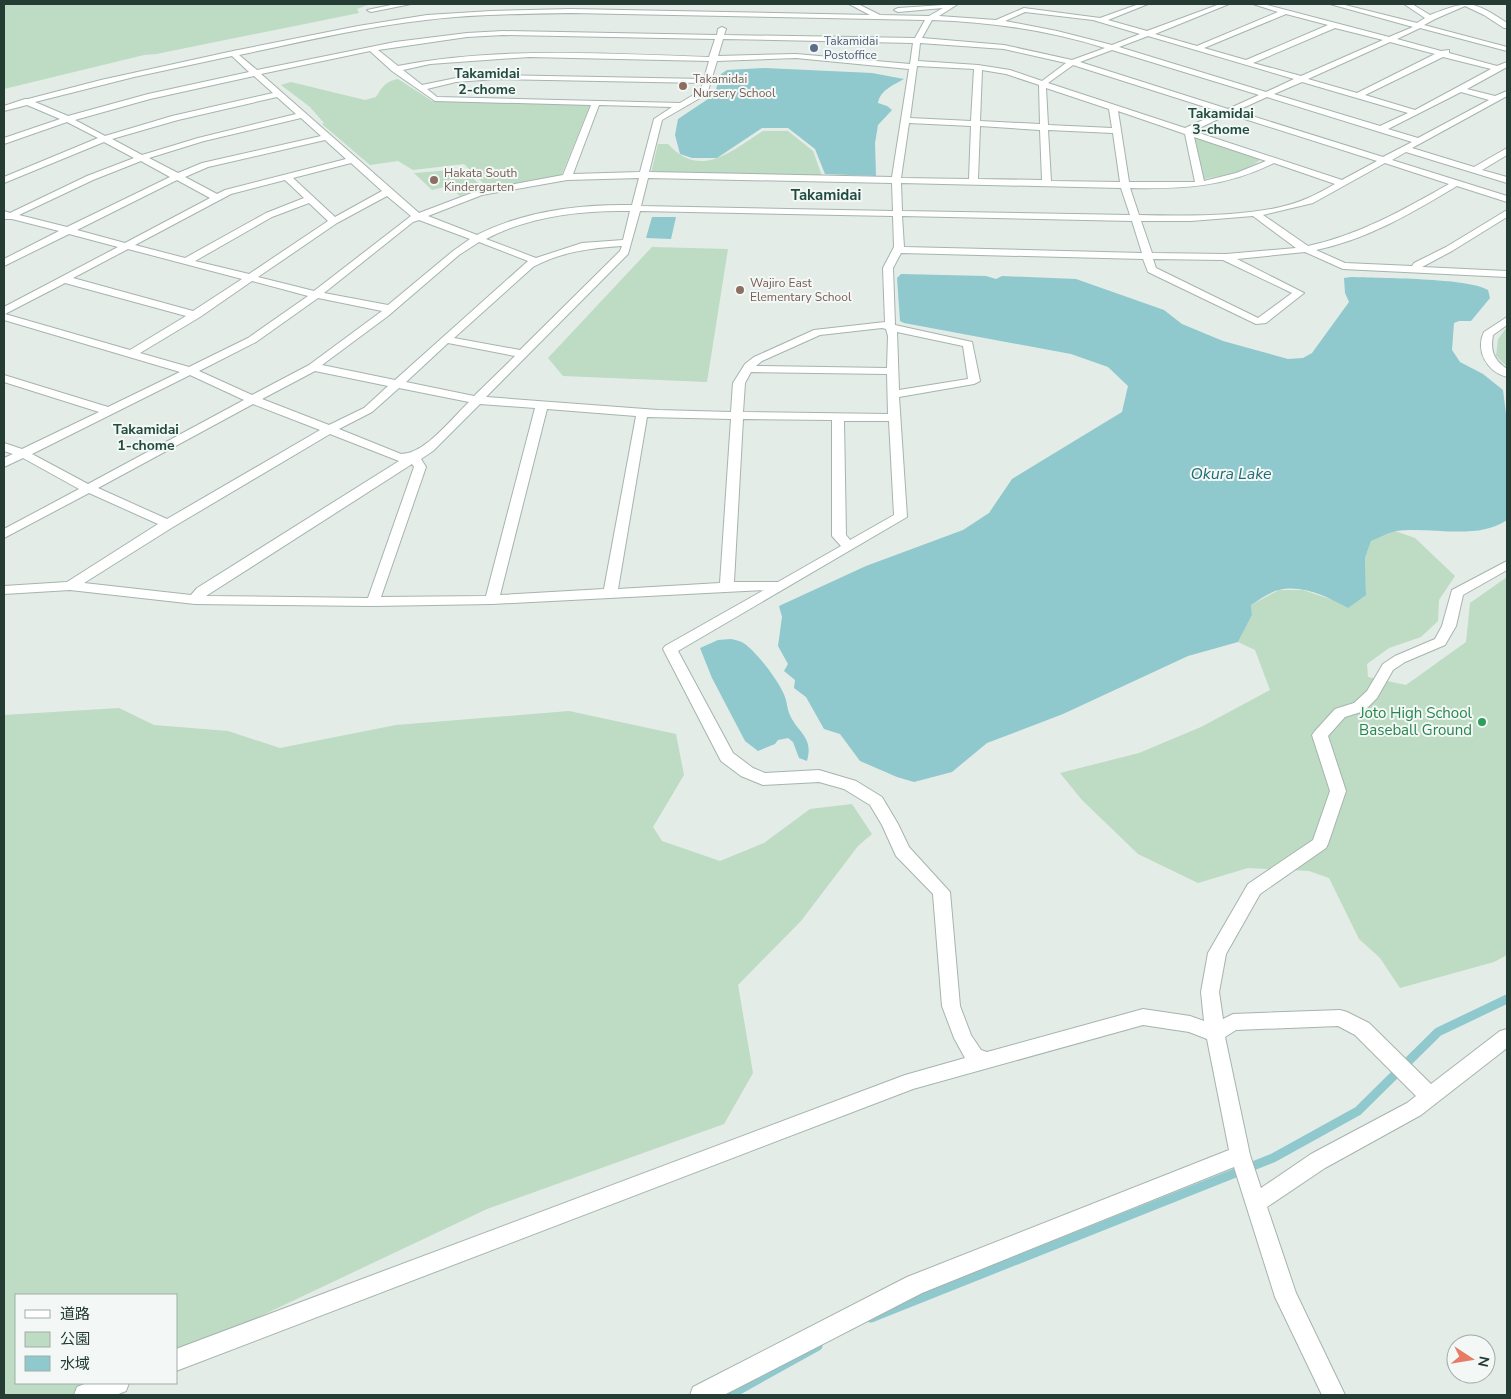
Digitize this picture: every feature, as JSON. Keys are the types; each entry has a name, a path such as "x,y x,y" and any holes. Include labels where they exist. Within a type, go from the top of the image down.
{"street":[{"path":"371,10 407,4"},
{"path":"549,4 580,8 724,15 781,13 838,17 877,15 956,4"},
{"path":"853,4 877,15 963,19 1067,35 1419,141"},
{"path":"956,4 930,18 917,41 896,180 898,213 896,220 899,246 888,268 890,326 893,336 893,394 901,517 670,649 726,757 746,772 763,780 819,776 850,785 876,801 890,824 902,851 941,892 951,1006 963,1038 974,1056 988,1061"},
{"path":"1100,20 1145,4"},
{"path":"1048,183 1042,88 1046,80 1071,63 1226,4"},
{"path":"1256,4 1498,69"},
{"path":"1334,4 1507,49"},
{"path":"1407,4 1430,18"},
{"path":"1188,132 1189,129 1419,26 1430,18 1465,4 1487,12 1507,26"},
{"path":"995,23 1025,7 1100,20 1416,113"},
{"path":"4,109 91,84 232,54 398,25 495,12 580,8"},
{"path":"562,52 580,8"},
{"path":"1070,15 1082,9"},
{"path":"1196,48 1285,12"},
{"path":"195,600 202,590 429,448 625,252 642,175 658,119 704,92 721,37 724,15"},
{"path":"1246,63 1335,25"},
{"path":"4,141 67,119 164,93 372,49 409,38 466,35 707,81"},
{"path":"395,69 430,62 476,57 562,52 721,37 976,43 1004,47 1071,63 1507,199"},
{"path":"1357,96 1472,40"},
{"path":"372,49 435,99 538,97 596,102 682,104"},
{"path":"420,88 456,80 496,77 562,52 714,59 796,56 913,65 978,66 1007,72 1113,106 1342,183"},
{"path":"232,54 280,94 418,217 536,261"},
{"path":"1381,129 1416,113 1507,64"},
{"path":"973,182 978,66"},
{"path":"1460,89 1496,99"},
{"path":"4,534 313,367 390,309 456,252 477,239 493,231 547,215 586,209 635,208 1136,218 1224,218 1256,214 1282,210 1310,201 1507,93"},
{"path":"4,180 75,149 104,139 157,123 280,94"},
{"path":"4,100 29,101 216,197"},
{"path":"567,178 596,102"},
{"path":"1113,106 1125,185 1152,270 1256,321 1262,321 1299,292 1224,256"},
{"path":"6,216 106,171 140,158 189,143 303,115"},
{"path":"905,120 1116,131"},
{"path":"1188,132 1200,184"},
{"path":"4,263 66,230 205,165 327,137"},
{"path":"1405,149 1507,180"},
{"path":"1475,170 1507,151"},
{"path":"4,311 216,197 242,187 352,160"},
{"path":"4,463 252,340 316,294 410,220 480,193 567,178 642,175 1178,186 1200,184 1240,176 1274,160"},
{"path":"286,176 334,221"},
{"path":"897,250 1147,256 1276,254 1339,241 1388,223 1456,183"},
{"path":"131,354 251,278 334,221 388,192"},
{"path":"188,261 269,215 310,199"},
{"path":"1415,270 1418,265 1450,249 1507,213"},
{"path":"1256,214 1304,249 1348,267 1507,274"},
{"path":"6,216 316,294 390,309"},
{"path":"70,586 168,524 330,429 368,410 529,265 582,246 627,243"},
{"path":"64,279 196,314"},
{"path":"4,317 190,371 252,400 330,429 339,435 400,458 414,458"},
{"path":"1507,320 1488,334 1485,346 1489,360 1507,374"},
{"path":"727,587 740,383 748,369 758,359 818,332 882,325 968,344 974,380 933,389 893,394"},
{"path":"447,340 522,354"},
{"path":"313,367 477,400 642,413 895,418"},
{"path":"748,369 894,371"},
{"path":"4,378 109,411"},
{"path":"492,600 542,405"},
{"path":"610,593 642,413"},
{"path":"838,417 839,536 849,547"},
{"path":"4,447 22,453 87,488 168,524"},
{"path":"373,602 420,467 414,458"},
{"path":"1334,1395 1286,1298 1240,1155 1215,1034 1210,992 1217,953 1254,889 1320,844 1338,790 1320,735 1340,713 1359,707 1372,694 1388,667 1400,659 1440,642 1449,626 1452,606 1457,593 1507,565"},
{"path":"4,590 70,586 195,600 373,602 492,600 727,587 781,586"},
{"path":"178,1359 912,1081 1144,1017 1190,1024 1215,1034"},
{"path":"1215,1034 1233,1022 1340,1018 1362,1029 1430,1096"},
{"path":"1255,1204 1318,1162 1414,1108 1507,1037"},
{"path":"701,1395 915,1285 1240,1155"},
{"path":"85,1395 115,1384"}],"green space":[{"path":"4,4 370,4 357,9 359,13 144,55 4,89"},
{"path":"398,79 432,101 590,105 561,176 489,189 464,164 413,170 398,161 370,165 322,124 324,123 310,107 281,85 291,82 365,100 376,97 385,85 390,81"},
{"path":"763,131 788,131 813,151 822,176 651,173 658,144 668,144 680,155 692,160 704,161 728,153"},
{"path":"1199,137 1261,159 1242,170 1204,179 1195,138"},
{"path":"464,169 482,187 460,196 449,186 432,190 414,173"},
{"path":"652,247 728,249 707,382 563,376 548,358"},
{"path":"1507,327 1507,367 1496,356 1498,339"},
{"path":"1395,531 1415,538 1455,576 1439,600 1438,621 1421,637 1389,648 1367,664 1368,677 1406,685 1466,642 1470,603 1507,577 1507,955 1494,962 1400,988 1380,958 1359,939 1329,878 1309,871 1248,868 1198,883 1138,854 1082,800 1060,773 1139,753 1201,727 1270,690 1255,650 1238,642 1252,615 1251,605 1279,590 1303,590 1333,600 1366,595 1365,558 1371,541"},
{"path":"119,708 154,725 228,731 280,748 396,725 569,711 676,734 684,775 653,827 662,841 720,861 764,843 810,809 852,804 872,834 858,846 801,921 738,985 753,1073 724,1124 487,1209 178,1355 178,1294 15,1294 15,1384 117,1384 92,1395 4,1395 4,715"}],"water":[{"path":"765,68 872,73 904,79 888,88 879,98 878,103 892,110 878,125 875,143 876,176 825,174 815,149 788,128 762,128 717,158 692,158 680,154 675,135 678,119 714,95 721,74 727,70"},
{"path":"652,217 676,217 671,239 646,238"},
{"name":"Okura Lake","path":"901,274 986,276 996,279 1002,276 1076,279 1164,310 1182,324 1223,341 1288,359 1303,358 1312,353 1349,302 1345,293 1344,278 1422,279 1463,283 1488,290 1490,298 1471,321 1454,323 1452,350 1460,362 1483,374 1503,390 1507,422 1507,520 1482,530 1453,532 1410,530 1387,534 1371,541 1365,558 1366,595 1348,608 1306,590 1288,589 1276,591 1251,605 1252,615 1238,642 1188,656 1063,714 987,743 952,772 914,782 897,777 860,761 840,734 824,729 806,697 794,688 795,680 784,671 788,664 778,646 782,617 779,606 866,566 963,530 989,513 1012,479 1122,412 1128,386 1108,367 1071,354 904,323 900,321 897,278"},
{"path":"731,639 742,642 756,654 778,684 785,697 792,720 806,740 809,753 807,761 799,758 793,742 788,738 778,740 775,744 758,751 745,741 712,678 700,648 718,640"}],"waterway":[{"path":"871,1318 1273,1158 1358,1111 1438,1032 1507,999"},
{"path":"730,1395 818,1346"}],"place":[{"name":"Takamidai Postoffice","path":"814,48"},
{"name":"Takamidai Nursery School","path":"683,86"},
{"name":"Hakata South Kindergarten","path":"434,180"},
{"name":"Wajiro East Elementary School","path":"740,290"},
{"name":"Joto High School Baseball Ground","path":"1482,722"}],"district":[{"name":"Takamidai 2-chome","path":"487,82"},
{"name":"Takamidai 3-chome","path":"1221,122"},
{"name":"Takamidai","path":"826,195"},
{"name":"Takamidai 1-chome","path":"146,438"}]}
